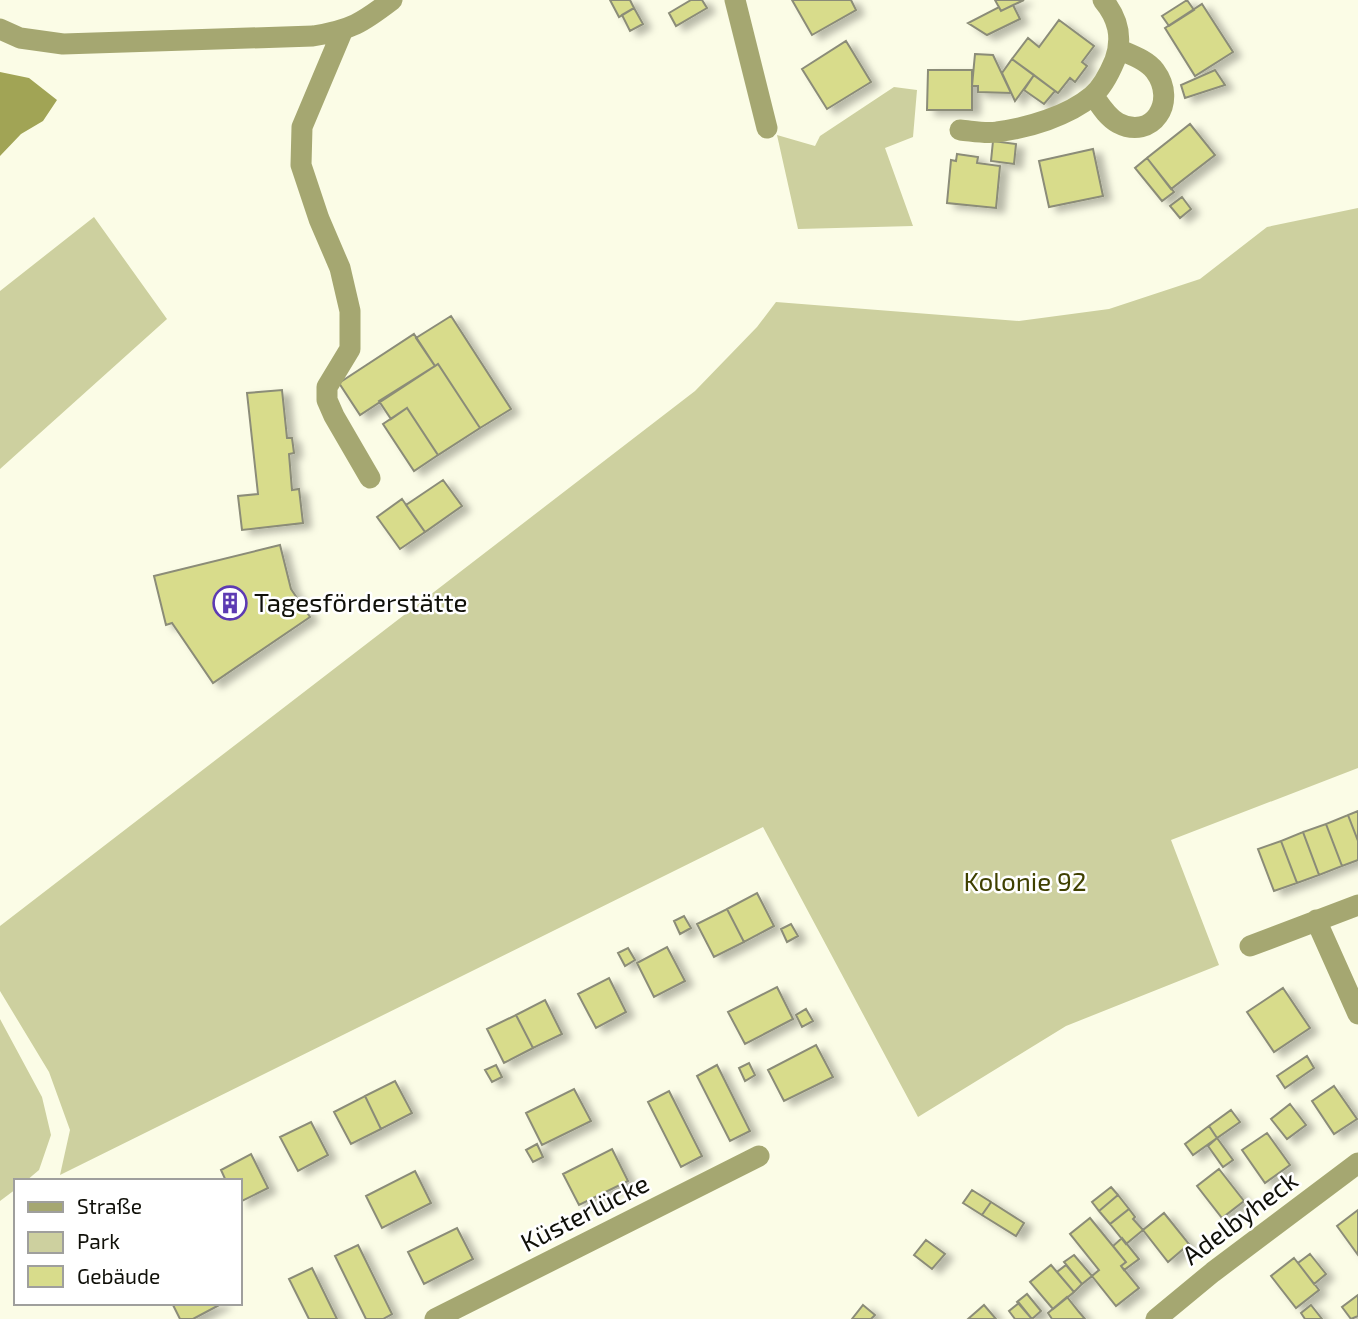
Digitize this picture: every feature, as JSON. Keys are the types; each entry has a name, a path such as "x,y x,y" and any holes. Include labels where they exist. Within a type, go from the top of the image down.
{"street":[{"path":"0,29 20,38 63,44 313,36 342,32 367,19 392,0"},
{"path":"735,0 767,128"},
{"path":"960,130 995,132 1030,125 1069,110 1093,95 1110,74 1118,49 1120,31 1103,0"},
{"path":"342,32 302,127 301,165 319,219 340,268 350,311 350,349 327,387 327,400 370,478"},
{"path":"1093,95 1103,110 1119,124 1135,127 1151,123 1164,108 1164,89 1155,71 1141,59 1118,49"},
{"path":"1250,946 1358,905"},
{"path":"1316,920 1358,1014"},
{"name":"Küsterlücke","path":"435,1319 759,1156"},
{"name":"Adelbyheck","path":"1156,1319 1213,1272 1358,1163"}],"green space":[{"path":"894,87 917,90 913,137 885,148 913,226 798,229 777,135 815,146 820,136"},
{"name":"Kolonie 92","path":"1358,208 1358,768 1171,840 1219,965 1066,1026 918,1117 763,827 60,1175 70,1130 49,1072 0,991 0,926 695,391 757,327 776,302 1019,321 1109,309 1200,279 1267,227"},
{"path":"94,217 167,319 0,469 0,291"},
{"path":"0,1019 42,1097 51,1135 39,1170 28,1179 14,1179 14,1190 0,1201"}],"shaded area":[{"path":"0,72 29,78 57,100 43,121 21,134 0,156"}],"building":[{"path":"610,0 630,0 634,8 619,17"},
{"path":"691,0 702,0 707,8 676,26 669,13"},
{"path":"792,0 851,0 856,10 812,35"},
{"path":"995,0 1024,0 1001,11"},
{"path":"1187,0 1194,10 1169,26 1162,16"},
{"path":"1202,4 1233,52 1195,76 1165,28"},
{"path":"1013,5 1020,19 987,35 968,23 999,7 1001,11"},
{"path":"634,8 643,24 630,31 622,15"},
{"path":"1059,20 1094,46 1082,62 1087,66 1075,82 1070,78 1058,93 1012,59 1028,38 1039,47"},
{"path":"846,41 871,82 827,109 802,69"},
{"path":"975,54 993,55 1011,93 978,92 978,86 972,86"},
{"path":"1012,59 1034,75 1015,101 1002,73"},
{"path":"928,70 972,70 972,110 927,110"},
{"path":"1215,70 1225,85 1185,98 1181,85"},
{"path":"1034,75 1055,91 1044,104 1024,90"},
{"path":"1190,124 1215,155 1171,189 1147,158"},
{"path":"993,141 1016,144 1014,164 991,161"},
{"path":"1093,149 1103,196 1049,207 1039,161"},
{"path":"957,154 978,157 977,163 1000,166 996,208 947,203 951,160 956,161"},
{"path":"1147,158 1174,192 1162,201 1135,168"},
{"path":"1182,197 1191,209 1180,218 1170,206"},
{"path":"451,316 511,409 480,428 438,364 435,366 416,338"},
{"path":"414,334 435,366 360,415 339,383"},
{"path":"438,364 480,428 438,455 407,408 391,419 379,401"},
{"path":"282,390 287,438 292,438 294,453 289,454 292,490 299,489 303,523 242,530 238,496 258,494 247,393"},
{"path":"407,408 438,455 414,471 383,424"},
{"path":"443,480 462,506 425,532 406,505"},
{"path":"402,499 425,532 400,549 377,517"},
{"name":"Tagesförderstätte","path":"280,545 291,589 310,617 213,683 172,623 166,625 154,576"},
{"path":"1358,811 1358,841 1348,815"},
{"path":"1348,815 1358,841 1358,860 1342,866 1326,824"},
{"path":"1326,824 1342,866 1319,875 1303,832"},
{"path":"1303,832 1319,875 1297,883 1281,841"},
{"path":"1281,841 1297,883 1274,891 1258,849"},
{"path":"757,893 774,926 744,942 727,909"},
{"path":"727,909 744,942 714,957 697,924"},
{"path":"684,916 691,928 680,934 674,921"},
{"path":"791,924 798,936 787,942 781,929"},
{"path":"667,947 685,981 654,997 637,963"},
{"path":"628,948 635,960 625,966 618,953"},
{"path":"609,978 626,1012 596,1028 578,994"},
{"path":"777,987 793,1019 745,1044 728,1012"},
{"path":"1283,988 1310,1028 1274,1052 1247,1012"},
{"path":"545,1000 562,1034 533,1048 516,1015"},
{"path":"806,1009 813,1021 802,1027 796,1015"},
{"path":"516,1015 533,1048 504,1063 487,1029"},
{"path":"816,1045 833,1077 784,1101 768,1070"},
{"path":"1307,1056 1314,1068 1285,1088 1277,1076"},
{"path":"749,1063 755,1075 745,1081 739,1068"},
{"path":"496,1065 502,1077 492,1082 485,1070"},
{"path":"717,1065 750,1131 730,1141 697,1076"},
{"path":"395,1081 412,1113 381,1129 365,1096"},
{"path":"1334,1086 1357,1119 1334,1134 1312,1101"},
{"path":"574,1089 591,1121 542,1145 526,1113"},
{"path":"669,1091 702,1156 681,1167 648,1102"},
{"path":"365,1096 381,1129 351,1144 334,1112"},
{"path":"1290,1104 1306,1125 1287,1139 1271,1119"},
{"path":"1231,1110 1240,1122 1217,1138 1209,1126"},
{"path":"311,1122 328,1155 298,1171 280,1137"},
{"path":"1209,1126 1217,1138 1193,1155 1185,1144"},
{"path":"1267,1133 1290,1165 1265,1183 1242,1150"},
{"path":"1217,1138 1233,1160 1223,1167 1208,1146"},
{"path":"537,1144 543,1157 533,1162 526,1150"},
{"path":"612,1149 628,1181 579,1205 563,1174"},
{"path":"251,1154 268,1188 242,1201 242,1179 225,1179 221,1170"},
{"path":"1219,1169 1244,1201 1222,1218 1197,1186"},
{"path":"415,1171 431,1203 382,1228 366,1196"},
{"path":"1111,1187 1118,1195 1099,1211 1092,1202"},
{"path":"972,1190 991,1202 982,1215 963,1203"},
{"path":"1118,1195 1129,1209 1110,1224 1099,1211"},
{"path":"991,1202 1024,1223 1016,1236 982,1215"},
{"path":"1129,1209 1135,1217 1133,1219 1143,1230 1126,1244 1110,1224"},
{"path":"1358,1210 1358,1255 1337,1226"},
{"path":"1164,1213 1189,1244 1168,1262 1143,1230"},
{"path":"1090,1218 1126,1262 1121,1266 1139,1288 1116,1306 1092,1276 1099,1270 1070,1234"},
{"path":"457,1228 473,1259 424,1284 408,1252"},
{"path":"1122,1238 1139,1259 1124,1270 1121,1266 1126,1262 1113,1246"},
{"path":"926,1240 945,1254 932,1269 914,1255"},
{"path":"358,1245 392,1314 383,1319 366,1319 335,1256"},
{"path":"1310,1254 1326,1274 1314,1284 1298,1263"},
{"path":"1074,1255 1092,1276 1082,1284 1064,1262"},
{"path":"1294,1258 1319,1290 1296,1308 1271,1276"},
{"path":"1051,1265 1074,1292 1053,1309 1030,1282"},
{"path":"1066,1265 1082,1284 1074,1292 1057,1272"},
{"path":"312,1268 337,1319 309,1319 289,1279"},
{"path":"1027,1294 1041,1311 1032,1319 1017,1302"},
{"path":"1358,1295 1358,1316 1351,1319 1342,1307"},
{"path":"1067,1297 1085,1319 1052,1319 1048,1313"},
{"path":"1019,1303 1032,1319 1015,1319 1009,1311"},
{"path":"173,1305 219,1305 193,1319 180,1319"},
{"path":"863,1305 875,1315 871,1319 852,1319"},
{"path":"984,1305 996,1319 968,1319"},
{"path":"1311,1305 1322,1319 1305,1319 1301,1313"}],"place":[{"name":"Tagesförderstätte","path":"230,603"}]}
